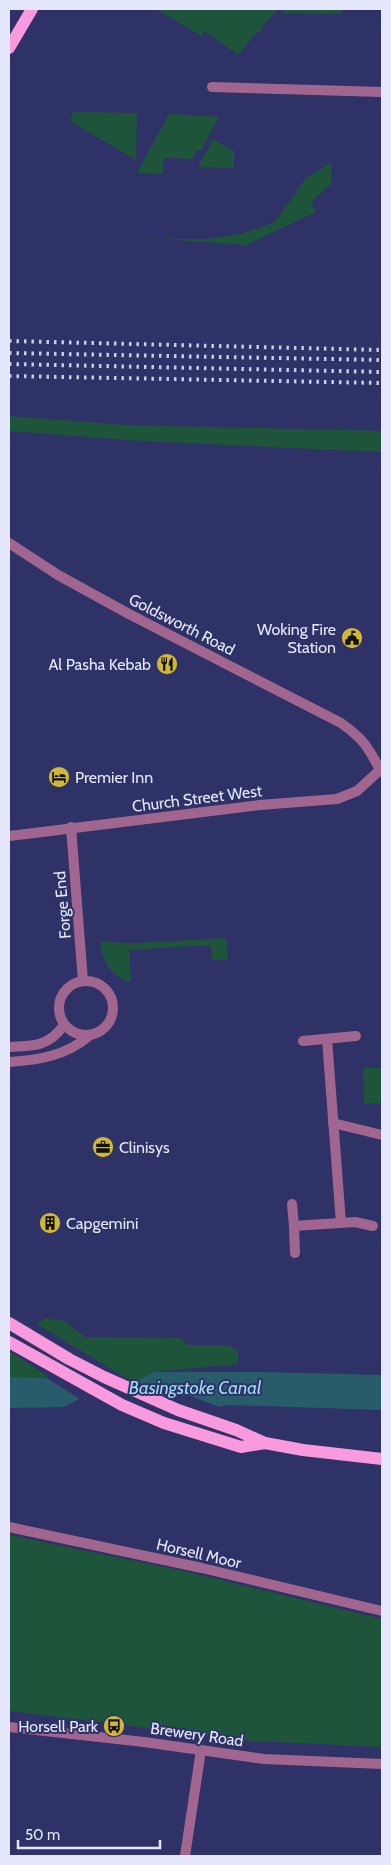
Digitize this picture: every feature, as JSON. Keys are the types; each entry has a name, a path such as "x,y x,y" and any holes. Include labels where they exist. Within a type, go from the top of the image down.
{"main road":[{"path":"9,48 32,9"},
{"path":"9,1323 104,1377 178,1410 265,1442 303,1450 382,1459"},
{"path":"9,1342 114,1400 164,1423 241,1447 265,1442"}],"street":[{"path":"212,87 382,92"},
{"name":"Goldsworth Road","path":"9,543 58,575 129,614 341,723 358,736 368,747 381,770"},
{"name":"Church Street West","path":"9,836 260,805 337,799 357,791 381,770"},
{"name":"Forge End","path":"71,828 84,980"},
{"path":"9,1062 37,1060 69,1050 88,1036 100,1032 107,1026 112,1018 114,1009 108,991 93,981 84,980 68,987 63,993 59,1001 60,1018 64,1025 75,1034 88,1036"},
{"path":"9,1048 44,1044 57,1035 64,1025"},
{"path":"304,1041 356,1036"},
{"path":"327,1039 341,1223"},
{"path":"334,1123 382,1134"},
{"path":"292,1204 295,1254"},
{"path":"294,1226 354,1222 373,1226"},
{"name":"Horsell Moor","path":"9,1527 202,1568 382,1611"},
{"name":"Brewery Road","path":"9,1727 264,1759 382,1764"},
{"path":"185,1856 202,1750"}],"green space":[{"path":"156,9 278,9 262,27 261,32 257,32 238,55 204,31 201,36"},
{"path":"285,9 342,9 341,14 281,13"},
{"path":"73,112 137,113 136,160 70,121"},
{"path":"169,114 219,117 201,151 195,150 194,159 163,158 163,174 137,173"},
{"path":"213,139 234,151 234,168 198,167"},
{"path":"332,162 331,184 311,202 316,212 244,246 240,244 187,241 111,232 176,239 204,239 241,234 275,222 306,178"},
{"path":"9,416 126,425 382,431 382,452 141,441 9,431"},
{"path":"226,938 227,960 212,960 211,945 129,950 131,982 124,980 109,968 103,956 100,942 138,943"},
{"path":"363,1068 382,1068 382,1103 364,1104"},
{"path":"44,1318 65,1321 85,1337 181,1338 187,1345 229,1345 238,1351 238,1364 153,1372 137,1381 131,1381 37,1324"},
{"path":"9,1352 15,1355 52,1379 9,1377"},
{"path":"9,1535 184,1571 382,1619 382,1747 252,1741 9,1711"}],"water":[{"name":"Basingstoke Canal","path":"153,1372 382,1375 382,1410 227,1405 219,1407 191,1396 81,1398 64,1407 9,1408 9,1377 137,1381"}],"pier":[{"name":"Basingstoke Canal","path":"45,1377 122,1378 170,1399 83,1401"}],"railway":[{"path":"9,341 382,350"},
{"path":"9,353 382,360"},
{"path":"9,364 382,372"},
{"path":"9,376 382,383"}],"place":[{"name":"Woking Fire Station","path":"352,638"},
{"name":"Al Pasha Kebab","path":"167,664"},
{"name":"Premier Inn","path":"59,777"},
{"name":"Clinisys","path":"103,1147"},
{"name":"Capgemini","path":"50,1223"},
{"name":"Horsell Park","path":"114,1726"}]}
